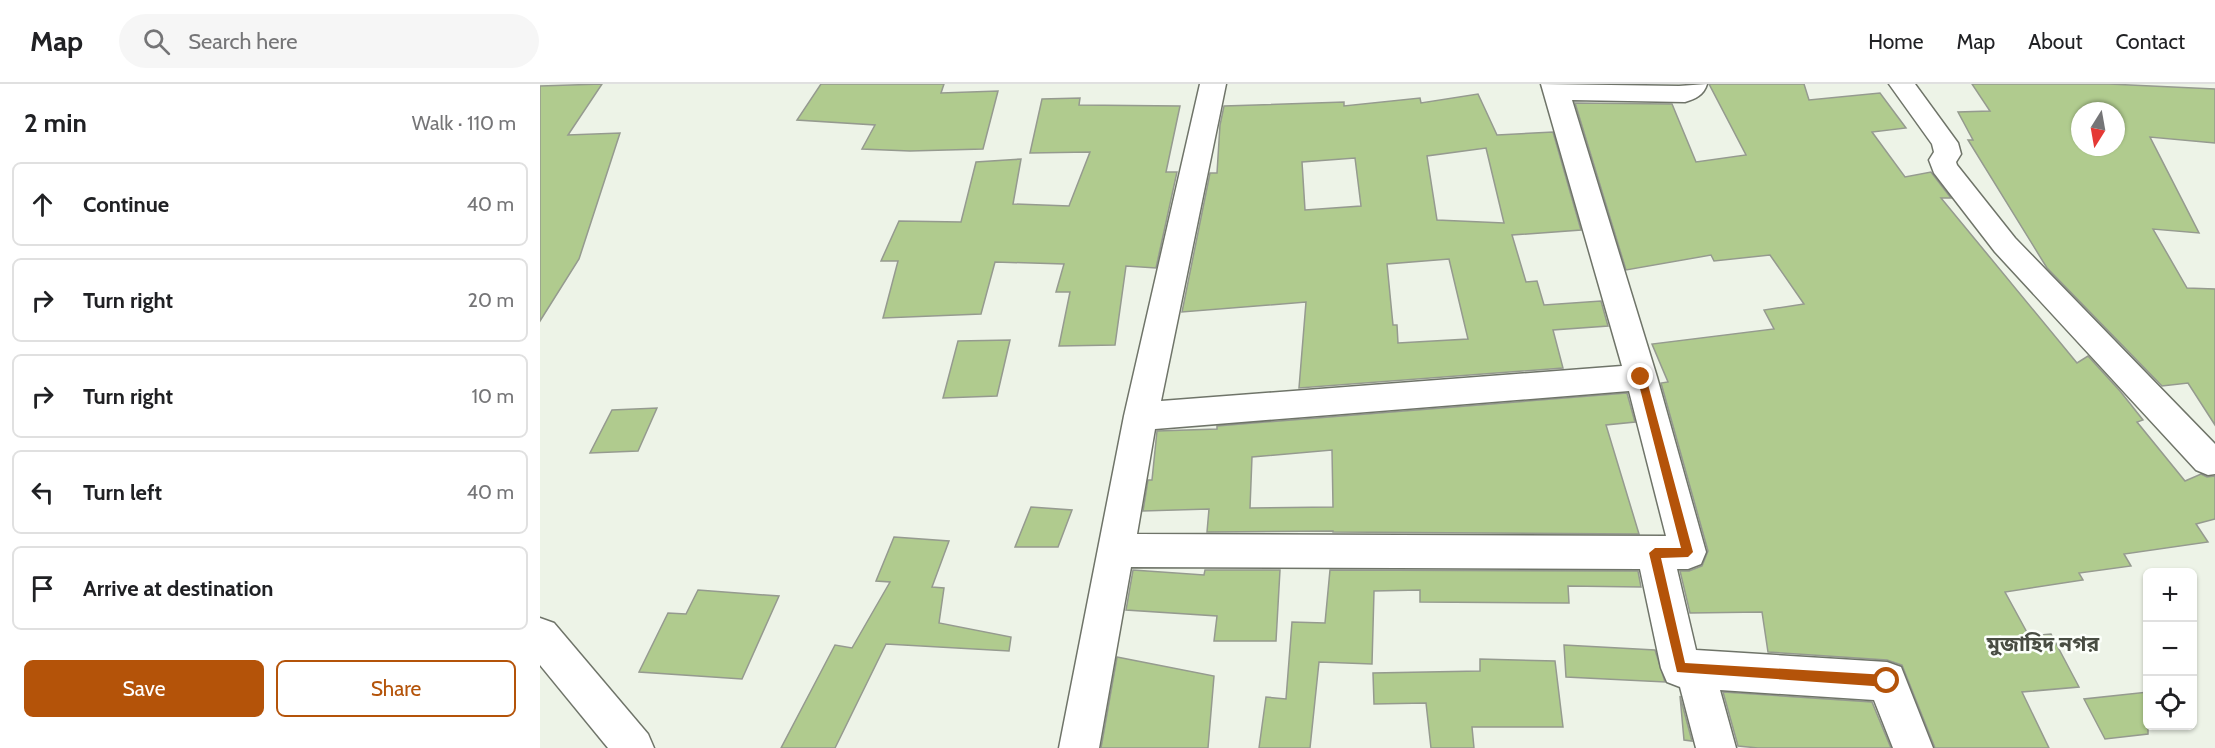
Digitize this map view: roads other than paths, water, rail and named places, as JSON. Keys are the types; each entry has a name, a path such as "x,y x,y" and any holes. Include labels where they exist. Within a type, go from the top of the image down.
{"street":[{"path":"1080,748 1141,416 1212,84"},
{"path":"1118,550 1688,552 1641,377 1556,88 1685,94 1694,88 1694,84"},
{"path":"1902,84 1945,143 1948,154 1942,160 1944,167 2005,245 2208,460 2215,459"},
{"path":"1141,416 1641,377"},
{"path":"1655,553 1681,668 1887,681 1913,748"},
{"path":"540,636 634,748"},
{"path":"1695,669 1716,748"}],"district":[{"name":"মুজাহিদ নগর","path":"2043,644"}]}
